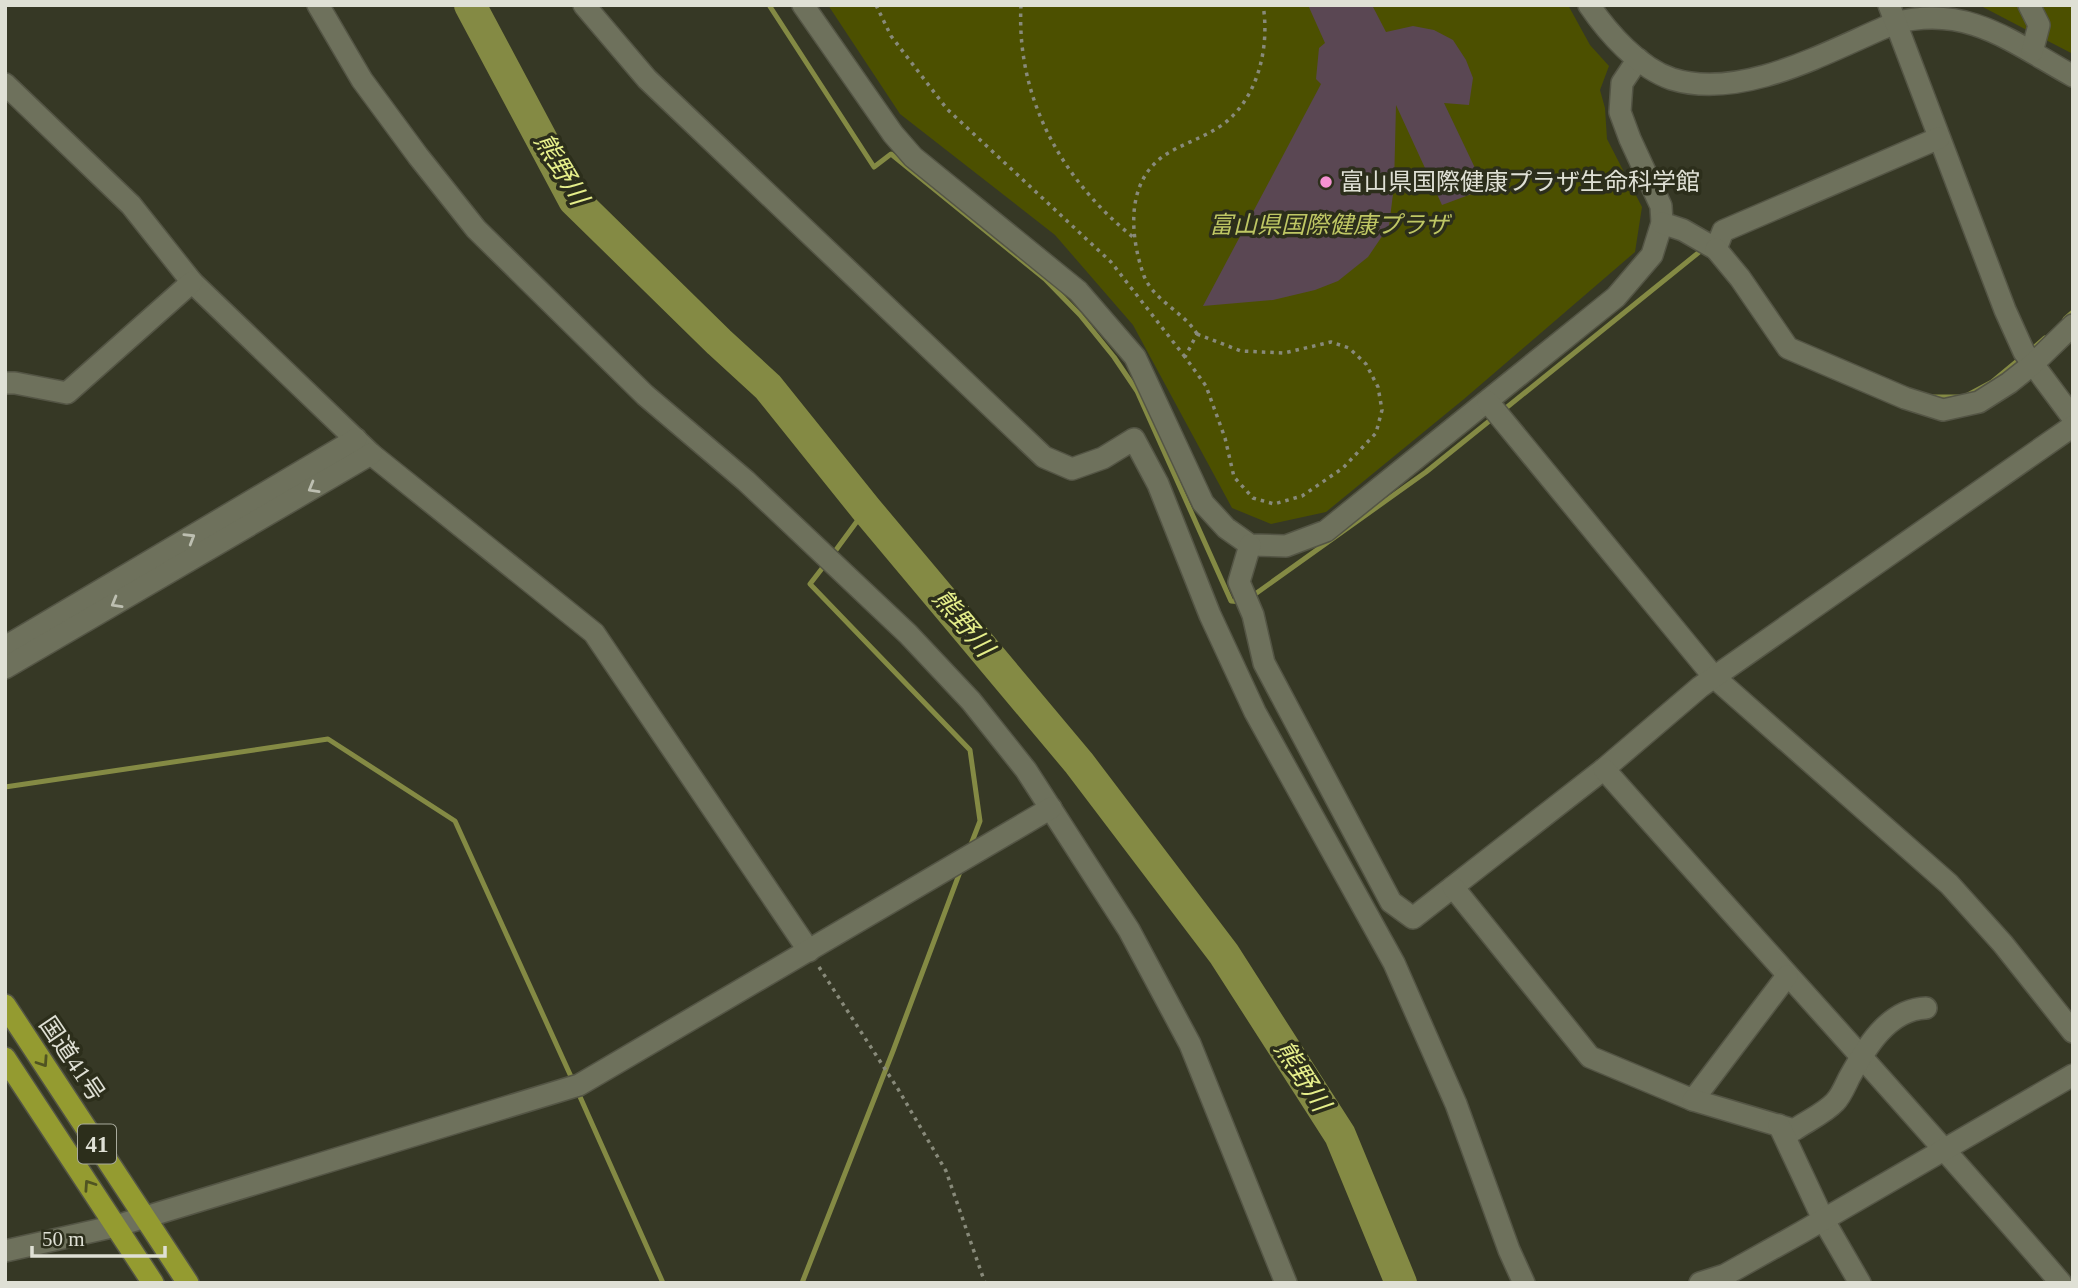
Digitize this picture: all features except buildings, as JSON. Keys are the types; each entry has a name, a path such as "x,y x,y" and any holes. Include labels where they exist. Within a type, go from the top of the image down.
{"highway":[{"name":"国道41号","path":"5,1005 188,1283"},
{"name":"41","path":"5,1058 153,1283"}],"street":[{"path":"318,5 362,79 476,229 645,395 746,481 908,634 971,701 1026,770 1129,930 1191,1044 1286,1283"},
{"path":"584,5 647,79 1044,457 1072,469 1103,458 1134,439 1158,484 1210,615 1255,712 1394,963 1456,1104 1508,1250 1524,1283"},
{"path":"803,5 893,134 913,157 1078,291 1135,357 1203,503 1226,528 1250,545 1286,546 1326,531 1616,297 1652,255 1662,223 1661,206 1620,112 1622,83 1638,59"},
{"path":"1589,5 1606,30 1638,59 1670,78 1711,85 1763,78 1892,14 1964,20 1986,28 2073,76"},
{"path":"2029,5 2039,25 2032,52"},
{"path":"1892,14 2029,359 2073,418"},
{"path":"5,84 131,205 192,282 364,446 594,633 808,951"},
{"path":"1716,249 1723,231 1939,138"},
{"path":"1662,223 1683,230 1716,249 1740,278 1788,348 1905,398 1943,410 1979,402 2073,325"},
{"path":"5,383 67,393 192,282"},
{"path":"1488,402 1714,677 1949,884 2003,944 2073,1032"},
{"path":"1250,545 1239,582 1254,615 1264,663 1391,902 1413,918 1604,769 1714,677 2073,426"},
{"path":"5,648 364,446"},
{"path":"5,668 364,446"},
{"path":"1604,769 1944,1148 2060,1283"},
{"path":"5,1251 116,1226 579,1085 1051,807"},
{"path":"1453,887 1590,1057 1693,1100 1794,1130 1835,1102 1861,1056 1875,1037 1895,1018 1916,1008 1926,1008"},
{"path":"1693,1100 1787,976"},
{"path":"1700,1283 1725,1275 2073,1075"},
{"path":"1779,1125 1823,1219 1860,1283"}],"path":[{"path":"876,5 891,36 947,110 1111,262 1206,386 1226,438 1234,477 1253,498 1275,504 1303,496 1343,468 1376,433 1382,410 1378,387 1366,364 1349,348 1331,342 1284,353 1241,351 1196,334 1190,323 1170,309 1145,279 1133,237 1136,197 1147,171 1169,152 1196,141 1225,123 1247,98 1262,65 1266,23 1263,5"},
{"path":"1021,5 1020,25 1027,69 1038,112 1058,155 1085,193 1105,215 1133,237"},
{"path":"1185,357 1196,334"},
{"path":"808,951 898,1089 946,1171 985,1283"}],"green space":[{"name":"富山県国際健康プラザ","path":"828,5 1568,5 1590,45 1609,66 1600,90 1605,108 1607,139 1642,207 1635,252 1464,399 1326,512 1271,524 1232,508 1133,325 1055,235 900,114"},
{"path":"1979,5 2073,5 2073,54"}],"waterway":[{"name":"熊野川","path":"470,5 574,200 768,387 866,509 1079,763 1224,954 1340,1135 1401,1283"},
{"path":"769,5 874,167 891,154 1045,279 1080,315 1114,357 1137,391 1231,601 1242,602"},
{"path":"1501,412 1703,249"},
{"path":"2065,319 2073,312"},
{"path":"2029,352 2045,338"},
{"path":"1931,397 1964,397 1992,382 2021,358"},
{"path":"1251,597 1426,472 1493,418"},
{"path":"833,554 866,509"},
{"path":"827,562 810,584 970,750 980,821 970,847"},
{"path":"5,787 328,739 455,821 573,1081"},
{"path":"802,1283 961,869"},
{"path":"577,1090 663,1283"}],"place":[{"name":"富山県国際健康プラザ生命科学館","path":"1326,182"}]}
